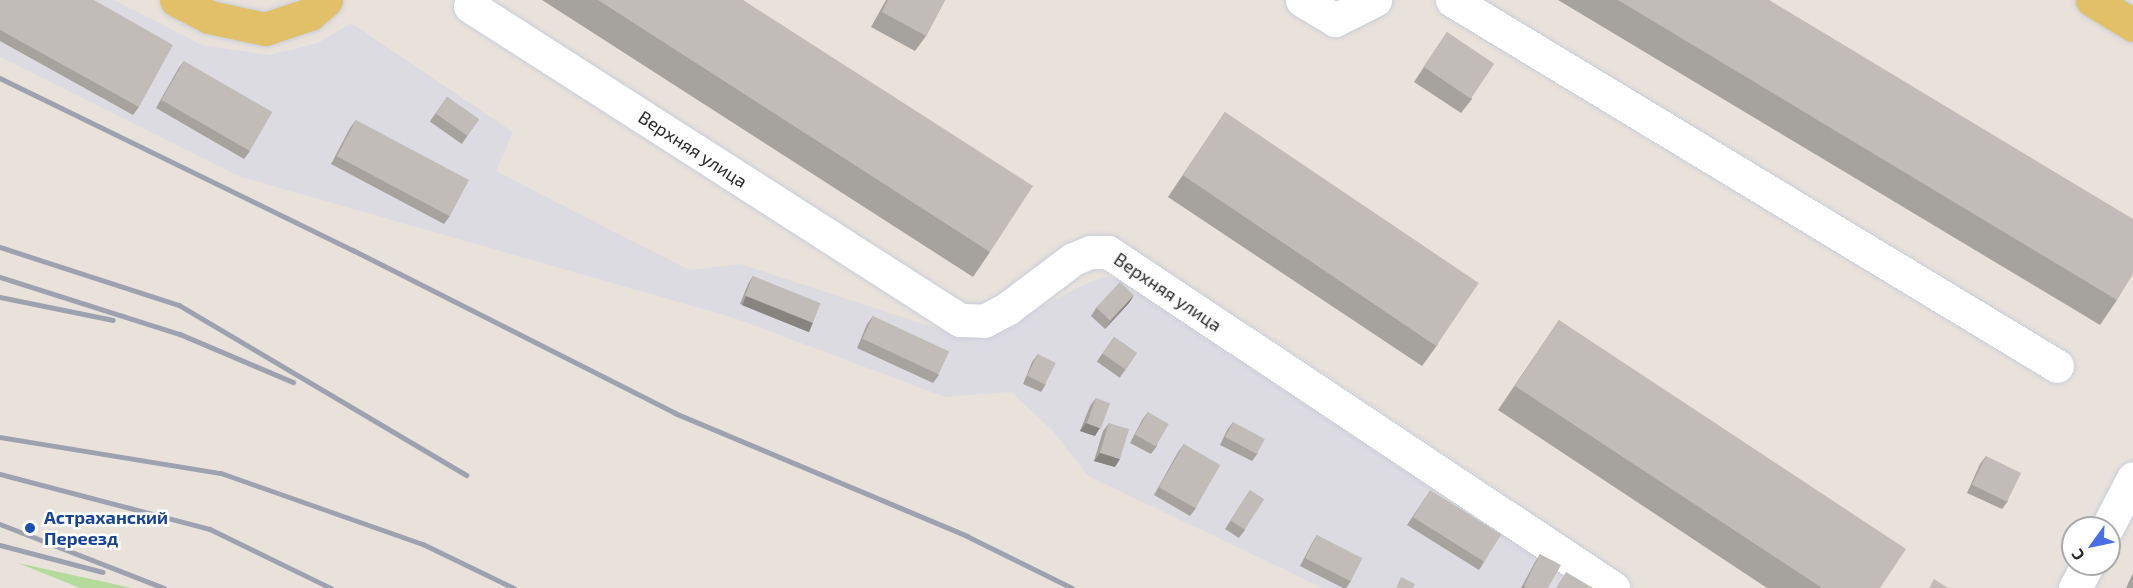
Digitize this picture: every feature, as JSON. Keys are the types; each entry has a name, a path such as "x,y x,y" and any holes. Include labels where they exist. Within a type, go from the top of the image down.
{"main road":[{"path":"176,0 209,17 265,29 310,14 326,0"},
{"path":"2092,0 2133,25"}],"street":[{"path":"1302,0 1335,20 1375,0"},
{"path":"1452,0 2057,366"},
{"name":"Верхняя улица","path":"470,6 960,320 984,321 1008,308 1073,259 1090,252 1108,252 1613,588"},
{"path":"2113,516 2133,478"}],"shaded area":[{"path":"0,0 115,0 202,45 269,55 318,43 351,23 513,132 496,171 689,270 741,264 957,335 987,336 1081,286 1103,277 1125,280 1584,588 1323,588 1088,476 1052,430 1011,392 945,397 734,318 238,176 0,57"}],"green space":[{"path":"18,563 132,588 80,588"}],"building":[{"path":"0,0 94,0 173,45 139,107 0,30"},
{"path":"598,0 743,0 1033,186 990,252"},
{"path":"888,0 945,0 926,36 882,12"},
{"path":"1618,0 1769,0 2133,219 2133,274 2117,300"},
{"path":"1447,32 1494,64 1471,99 1424,67"},
{"path":"184,61 272,112 250,151 162,100"},
{"path":"447,97 479,119 467,136 436,113"},
{"path":"1225,112 1479,283 1436,346 1183,175"},
{"path":"356,120 469,180 450,216 337,156"},
{"path":"753,276 821,303 813,323 745,295"},
{"path":"1120,282 1134,295 1110,321 1096,308"},
{"path":"873,316 949,351 939,374 862,339"},
{"path":"1559,320 1906,549 1880,588 1822,588 1515,386"},
{"path":"1114,337 1137,353 1125,369 1103,353"},
{"path":"1038,354 1056,363 1045,384 1027,375"},
{"path":"1096,398 1110,403 1101,429 1087,423"},
{"path":"1148,412 1169,424 1156,447 1135,435"},
{"path":"1233,422 1265,439 1257,454 1225,437"},
{"path":"1109,423 1129,429 1120,459 1100,453"},
{"path":"1184,444 1220,465 1195,508 1159,487"},
{"path":"1986,456 2021,473 2007,502 1972,485"},
{"path":"1250,490 1264,499 1245,529 1230,520"},
{"path":"1430,490 1501,535 1484,562 1413,517"},
{"path":"1317,535 1362,558 1351,581 1305,558"},
{"path":"1540,554 1561,565 1548,588 1527,588 1524,586"},
{"path":"1566,572 1593,588 1556,588"},
{"path":"1401,577 1415,584 1413,588 1396,588"},
{"path":"1934,579 1948,588 1929,588"}],"railway":[{"path":"0,78 353,250 675,413 967,536 1072,588"},
{"path":"0,247 179,305 466,475"},
{"path":"0,277 180,334 293,382"},
{"path":"0,297 113,320"},
{"path":"0,437 221,473 423,544 514,588"},
{"path":"0,474 210,529 331,588"},
{"path":"0,524 164,588"},
{"path":"0,545 103,572"}],"place":[{"name":"Астраханский Переезд","path":"30,528"}]}
